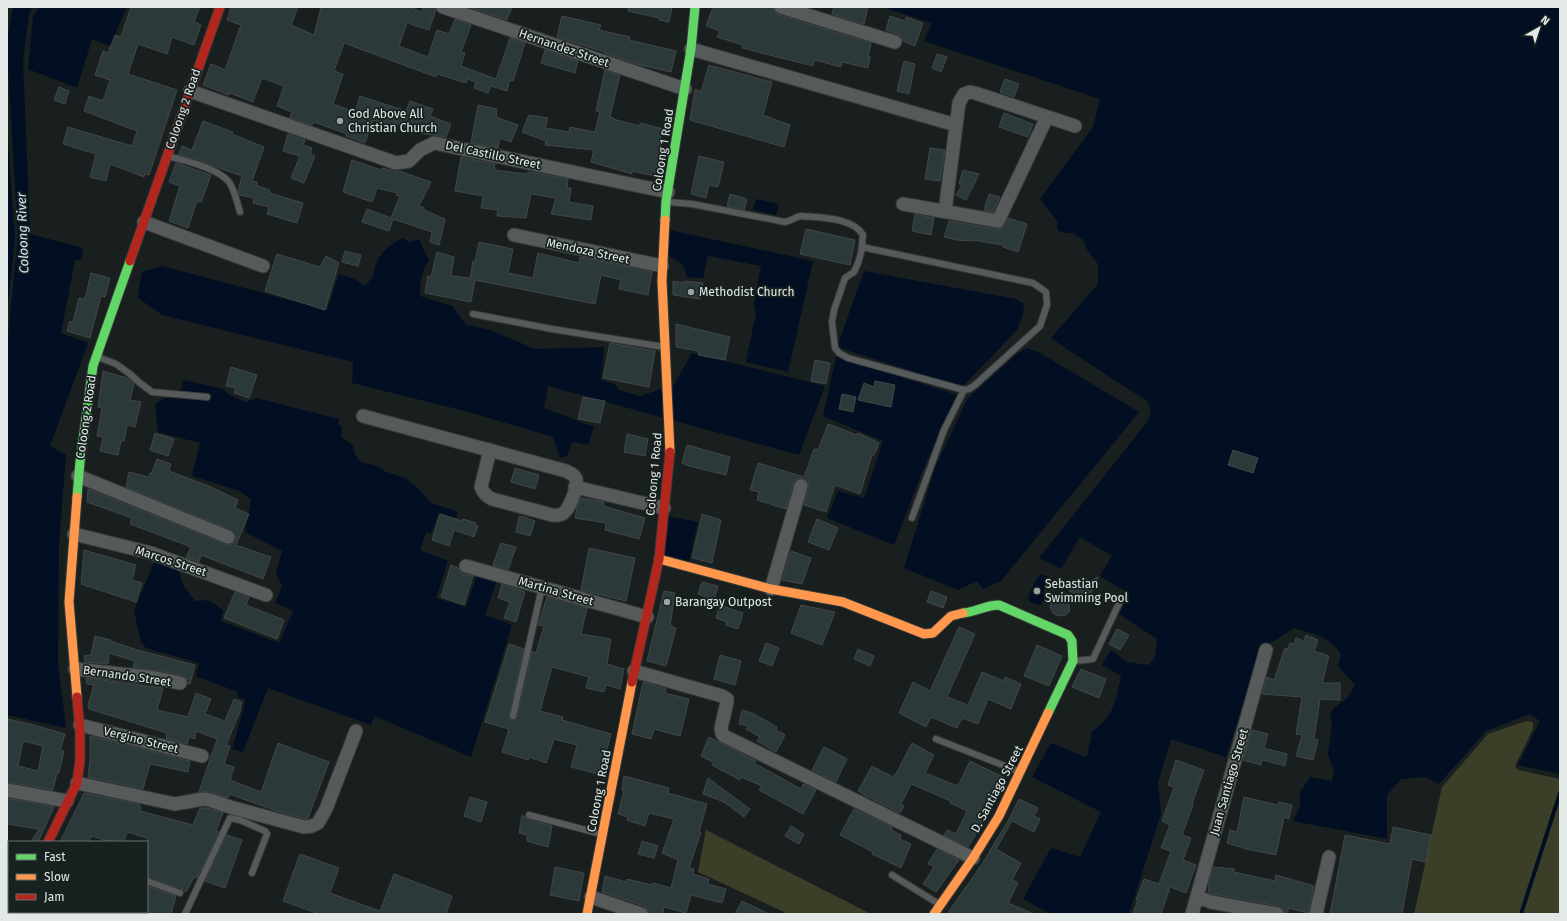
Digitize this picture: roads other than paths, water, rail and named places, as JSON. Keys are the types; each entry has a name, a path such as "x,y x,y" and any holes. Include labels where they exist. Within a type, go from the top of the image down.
{"street":[{"name":"Coloong 2 Road","path":"48,841 77,783 80,760 80,725 69,602 78,476 93,366 220,7"},
{"name":"Hernandez Street","path":"443,7 685,89"},
{"name":"Coloong 1 Road","path":"587,914 634,671 654,586 658,559 671,445 662,266 667,196 691,49 695,7"},
{"path":"781,7 895,42"},
{"path":"691,49 956,125"},
{"name":"Del Castillo Street","path":"190,91 396,163 409,161 420,150 434,143 667,196"},
{"path":"945,211 956,125 961,98 964,94 970,92 1075,126"},
{"path":"903,204 998,221 1047,116"},
{"path":"144,222 263,266"},
{"name":"Mendoza Street","path":"514,236 662,266"},
{"path":"363,416 490,450 571,473 576,479 568,508 562,514 557,516 492,498 483,492 481,487 490,450"},
{"path":"78,476 228,538"},
{"path":"770,589 801,486"},
{"path":"575,487 664,508"},
{"name":"Marcos Street","path":"74,534 151,553 266,595"},
{"path":"658,559 770,589 843,602 931,636 936,633 946,619 953,615 971,612 988,605 999,605 1068,635 1072,642 1071,665"},
{"name":"Martina Street","path":"466,566 647,617"},
{"name":"Juan Santiago Street","path":"1192,914 1266,650"},
{"name":"D. Santiago Street","path":"934,914 973,858 999,816 1071,665"},
{"name":"Bernando Street","path":"75,669 149,677 180,683"},
{"path":"634,671 722,696 727,699 721,728 724,736 973,858"},
{"name":"Vergino Street","path":"80,725 202,756"},
{"path":"77,783 175,804 203,799 210,800 230,807 304,827 312,826 318,822 326,809 356,731"},
{"path":"7,790 67,801"},
{"path":"1316,914 1329,857"},
{"path":"591,897 641,914"},
{"path":"1197,897 1211,902 1277,914"}],"lane":[{"path":"167,156 224,176 234,191 240,212"},
{"path":"667,196 692,204 785,222 790,221 794,217 801,216 846,222 861,230 863,235 862,247 858,263 854,272 845,278 834,310 832,322 835,348 839,353 848,358 964,390 969,389 974,385 1040,326 1047,304 1046,292 1033,283 862,247"},
{"path":"473,314 666,347"},
{"path":"96,357 116,364 152,392 207,397"},
{"path":"912,518 944,430 964,390"},
{"path":"513,716 542,588"},
{"path":"1071,665 1093,659 1120,601"},
{"path":"936,739 1021,772"},
{"path":"528,814 603,835"},
{"path":"185,914 230,818 240,820 265,831 267,834 252,873"},
{"path":"892,875 940,905"},
{"path":"148,881 180,893"}],"water":[{"name":"Coloong River","path":"13,7 33,7 29,14 23,61 30,234 83,248 81,260 75,260 61,333 88,343 50,446 66,455 59,543 58,663 66,728 7,715 7,346 18,237 7,51 7,38"},
{"path":"39,7 127,7 110,46 92,39 77,88 28,69 33,17"},
{"path":"882,7 1560,7 1560,774 1518,765 1540,721 1530,714 1486,731 1439,784 1425,777 1401,779 1387,795 1387,839 1293,821 1300,807 1300,792 1310,777 1332,781 1334,771 1328,754 1332,726 1330,715 1334,708 1347,698 1355,685 1338,666 1341,654 1331,643 1320,636 1294,628 1261,648 1226,757 1171,739 1158,783 1161,814 1129,914 1051,914 1023,899 1051,848 1080,857 1101,812 1032,777 1051,743 1086,757 1092,731 1110,714 1121,676 1102,665 1111,650 1127,662 1149,665 1155,657 1157,639 1119,614 1130,594 1100,576 1112,556 1080,537 1061,569 1039,558 1148,421 1150,411 1147,401 1051,338 1098,284 1098,264 1086,248 1083,240 1073,233 1063,233 1057,229 1057,221 1040,199 1093,127 1100,99 924,41 932,23"},
{"path":"7,127 15,238 7,313"},
{"path":"756,199 779,204 776,215 753,210"},
{"path":"669,230 813,261 788,372 746,362 756,313 754,304 761,266 708,256 703,278 686,277 683,266 666,255"},
{"path":"403,238 410,242 419,239 429,261 422,273 420,296 452,306 466,325 490,330 535,349 604,347 601,380 615,384 619,390 640,396 674,385 692,353 825,386 799,455 548,386 544,408 594,427 588,445 572,442 567,456 560,458 553,437 469,412 352,383 353,362 162,315 138,298 142,272 162,266 327,310 339,274 355,279 364,286 372,278 378,259 391,245"},
{"path":"864,271 1016,299 1023,303 1024,312 1017,330 962,387 837,347"},
{"path":"1027,348 1040,353 1139,412 1001,581 983,589 977,581 958,590 904,568 936,465 968,398 1018,353"},
{"path":"836,356 960,396 942,427 922,472 894,545 827,518 838,491 864,498 883,441 823,416"},
{"path":"183,380 223,389 231,396 246,402 256,398 339,419 338,423 342,428 341,436 353,446 355,455 362,463 370,464 381,468 384,471 405,478 418,488 431,503 458,512 456,518 439,513 431,534 426,532 420,550 448,561 436,598 466,607 477,574 497,580 485,615 512,625 471,757 375,716 371,725 268,688 243,752 232,749 246,700 237,696 238,692 196,676 199,663 146,648 141,642 134,611 155,560 179,568 180,578 186,590 195,601 204,600 217,605 223,611 221,621 279,643 293,611 275,603 282,586 276,574 282,551 245,532 251,500 240,491 192,476 200,443 158,432 155,404 182,388"},
{"path":"668,516 698,522 689,561 663,558"},
{"name":"Sebastian Swimming Pool","path":"1042,574 1049,577 1052,581 1049,587 1044,589 1044,600 1040,605 1030,602 1028,597 1037,578"}],"waterway":[{"path":"1521,914 1560,793"}],"place":[{"name":"God Above All Christian Church","path":"340,121"},
{"name":"Methodist Church","path":"691,292"},
{"name":"Sebastian Swimming Pool","path":"1037,591"},
{"name":"Barangay Outpost","path":"667,602"}]}
